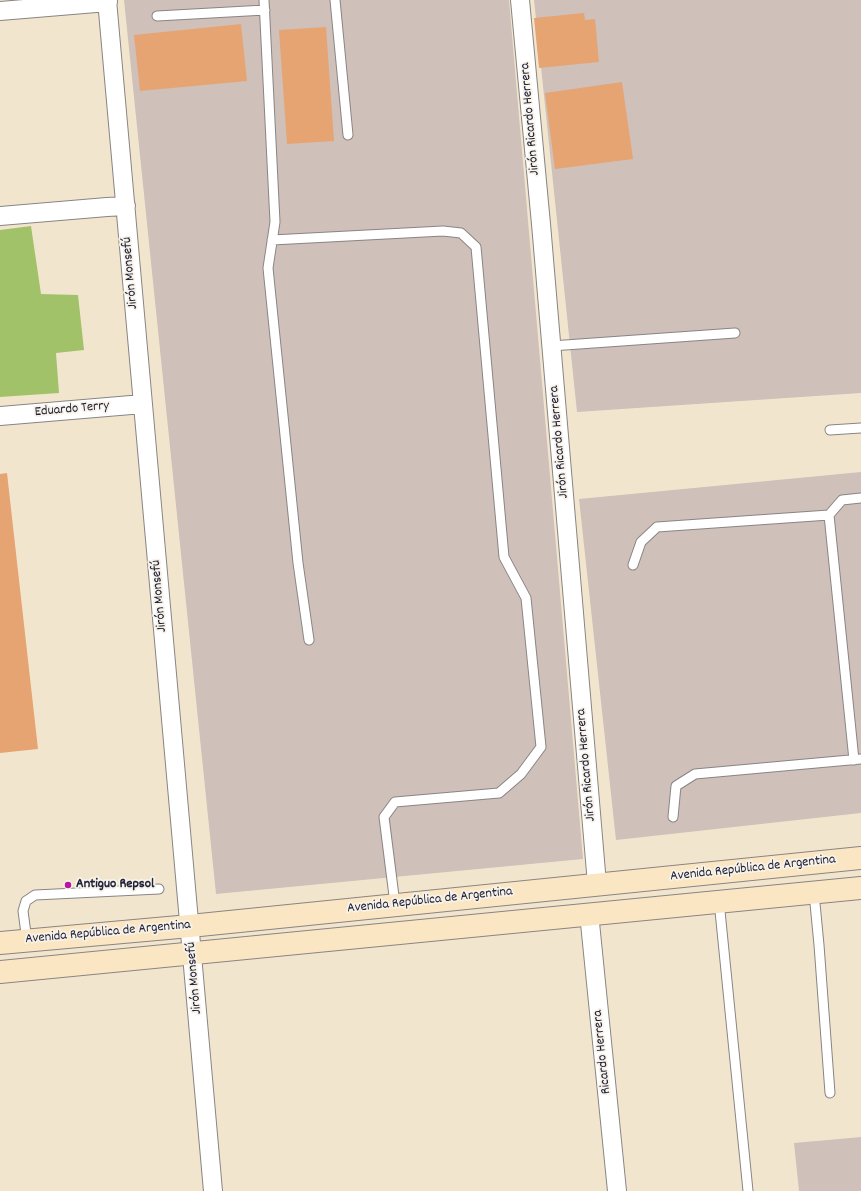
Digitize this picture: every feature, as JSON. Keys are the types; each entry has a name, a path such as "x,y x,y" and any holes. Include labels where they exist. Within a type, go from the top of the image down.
{"main road":[{"name":"Avenida República de Argentina","path":"0,943 190,926 395,904 861,858"},
{"name":"Avenida República de Argentina","path":"0,972 589,913 861,888"}],"street":[{"name":"Jirón Ricardo Herrera","path":"520,0 597,884"},
{"path":"0,11 108,1"},
{"name":"Jirón Monsefú","path":"108,1 214,1191"},
{"path":"0,216 126,206"},
{"name":"Eduardo Terry","path":"0,416 143,404"},
{"name":"Ricardo Herrera","path":"589,913 617,1191"}],"lane":[{"path":"264,0 275,222 268,268 298,563 309,640"},
{"path":"335,0 348,135"},
{"path":"156,16 265,10"},
{"path":"272,240 443,230 461,233 476,247 504,557 526,598 541,747 521,774 499,793 395,802 384,817 395,904"},
{"path":"551,346 735,333"},
{"path":"830,430 861,428"},
{"path":"633,565 640,542 657,527 829,515 842,500 861,498"},
{"path":"673,817 676,786 695,774 857,759 829,515"},
{"path":"27,941 23,911 26,901 35,895 159,889"},
{"path":"814,892 830,1093"},
{"path":"719,901 748,1191"}],"shaded area":[{"path":"124,0 509,0 583,859 216,894"},
{"path":"534,0 861,0 861,393 577,412"},
{"path":"861,472 861,813 616,840 579,499"},
{"path":"861,1137 861,1191 799,1191 794,1143"}],"green space":[{"path":"31,226 41,294 78,295 84,350 56,353 59,393 0,397 0,230"}],"building":[{"path":"584,13 585,20 595,19 599,62 539,68 534,18"},
{"path":"241,24 247,81 140,91 134,35"},
{"path":"326,27 334,141 287,144 279,30"},
{"path":"622,82 633,159 555,169 545,93"},
{"path":"7,473 38,749 0,753 0,474"}],"place":[{"name":"Antiguo Repsol","path":"68,885"}]}
